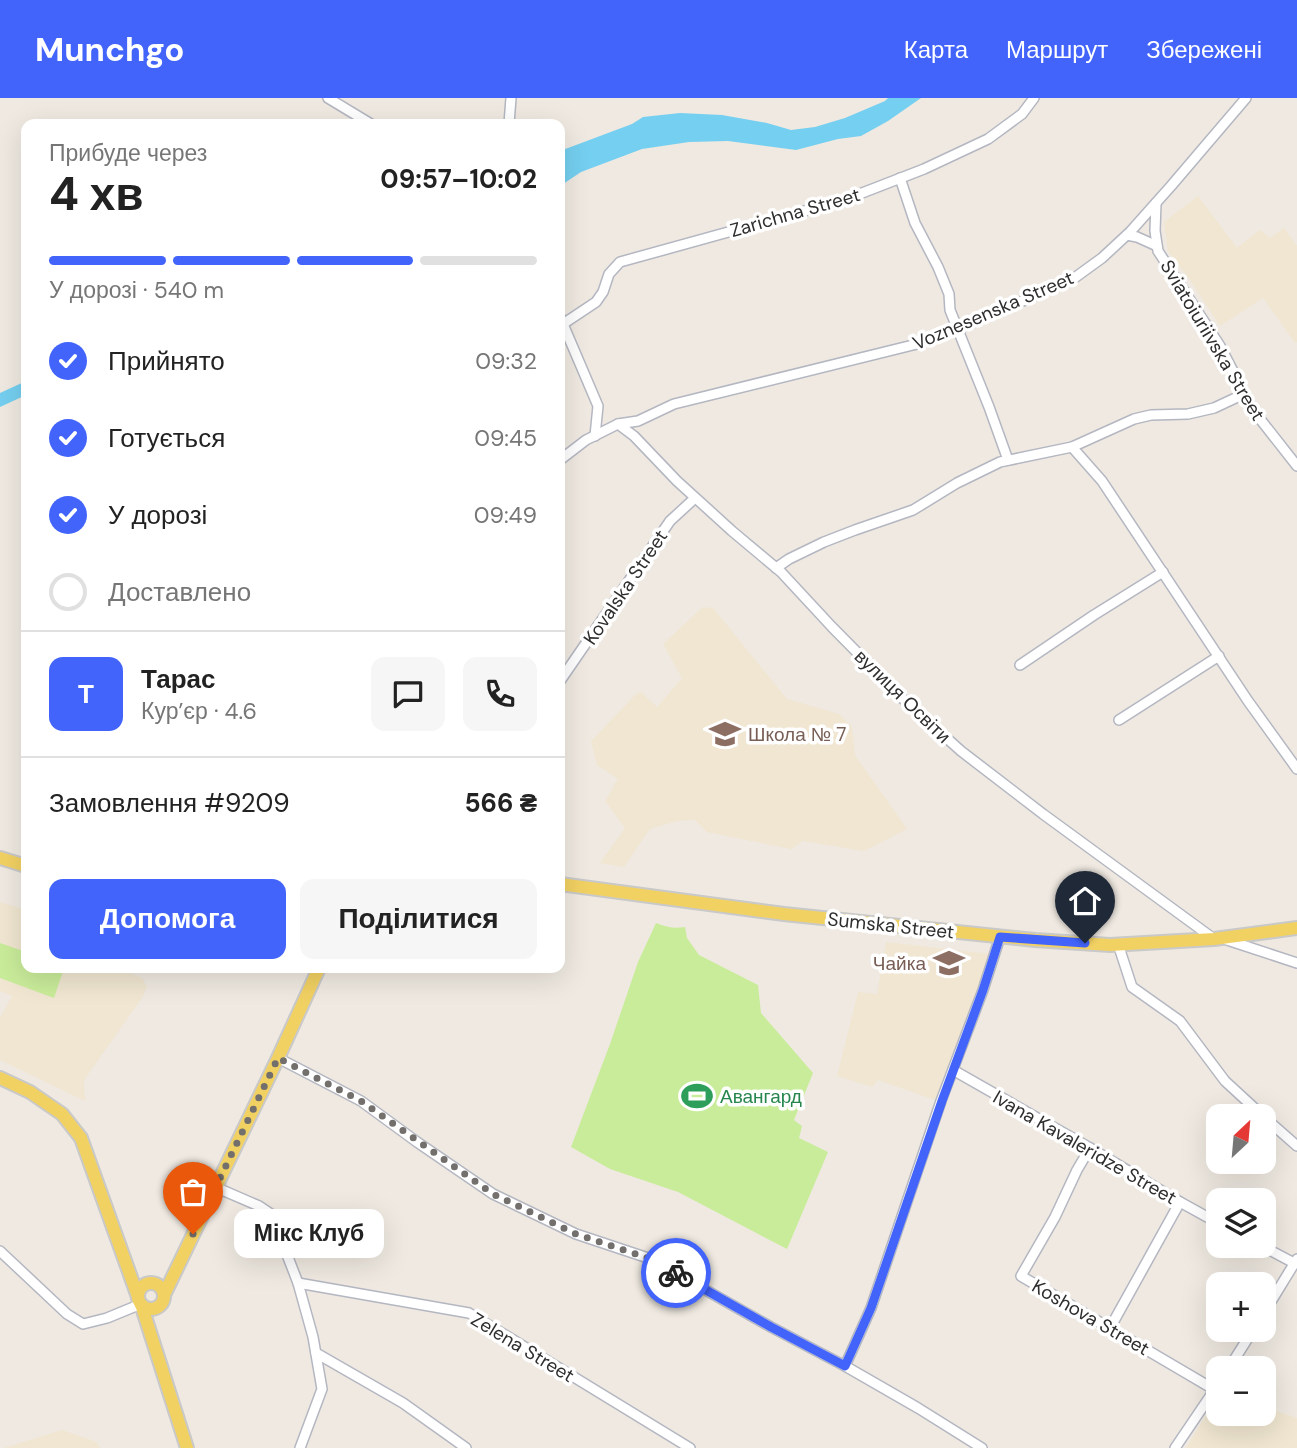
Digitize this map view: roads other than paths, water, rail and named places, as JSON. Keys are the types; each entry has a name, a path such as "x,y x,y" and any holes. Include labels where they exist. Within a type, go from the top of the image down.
{"main road":[{"path":"0,858 21,864"},
{"name":"Sumska Street","path":"565,885 784,914 1000,937 1118,944 1218,939 1297,928"},
{"path":"149,1330 317,973"},
{"path":"0,1078 30,1092 62,1114 81,1138 149,1330 187,1448"},
{"path":"128,1274 162,1288 162,1301"},
{"path":"139,1301 142,1287 174,1274"},
{"path":"139,1301 149,1309 162,1301"}],"street":[{"path":"328,98 363,119"},
{"path":"509,119 511,98"},
{"name":"Zarichna Street","path":"565,319 596,302 603,292 609,274 620,262 831,204 924,169 988,139 1022,114 1034,98"},
{"name":"Voznesenska Street","path":"565,456 586,440 618,424 638,421 674,404 917,344 1073,279 1127,235 1245,98"},
{"path":"900,178 915,223 949,294 950,310 1008,460"},
{"name":"Sviatoiuriivska Street","path":"1156,203 1155,231 1158,251 1220,346 1253,410 1297,466"},
{"path":"1127,235 1157,246"},
{"path":"565,328 598,406 594,436"},
{"path":"776,568 824,542 913,510 957,483 1000,462 1072,447 1134,419 1151,415 1188,414 1214,408 1244,394"},
{"name":"вулиця Освіти","path":"618,424 634,436 695,498 776,568 902,698 961,751 1074,837 1218,939"},
{"path":"1072,447 1101,481 1248,701 1297,769"},
{"name":"Kovalska Street","path":"565,674 670,521 695,498"},
{"path":"1020,665 1163,572"},
{"path":"1119,720 1219,656"},
{"path":"845,1366 871,1308 1000,937"},
{"name":"Sumska Street","path":"1218,939 1297,963"},
{"path":"1118,944 1132,986 1180,1021 1225,1081 1249,1104"},
{"path":"278,1058 361,1101 493,1194 576,1234 651,1259 845,1366 982,1448"},
{"name":"Ivana Kavaleridze Street","path":"953,1070 1206,1216"},
{"path":"1276,1128 1297,1146"},
{"name":"Koshova Street","path":"1090,1148 1021,1276 1206,1381"},
{"path":"215,1187 260,1206 274,1216 298,1283 322,1389 300,1448"},
{"path":"1110,1328 1180,1202"},
{"path":"0,1251 67,1314 83,1324 126,1311 139,1301"},
{"path":"1276,1252 1296,1261 1276,1294"},
{"name":"Zelena Street","path":"298,1283 469,1313 690,1448"},
{"path":"316,1353 403,1403 466,1448"},
{"path":"1175,1448 1206,1402"}],"water":[{"path":"888,98 921,98 861,136 796,150 728,141 689,142 642,149 581,172 565,183 565,149 632,124 643,117 680,113 722,115 791,130 815,127 845,118"},
{"path":"21,383 21,397 0,407 0,393"}],"place":[{"name":"Школа № 7","path":"725,734"},
{"name":"Чайка","path":"949,963"},
{"name":"Авангард","path":"697,1096"},
{"name":"Мікс Клуб","path":"193,1234"}]}
